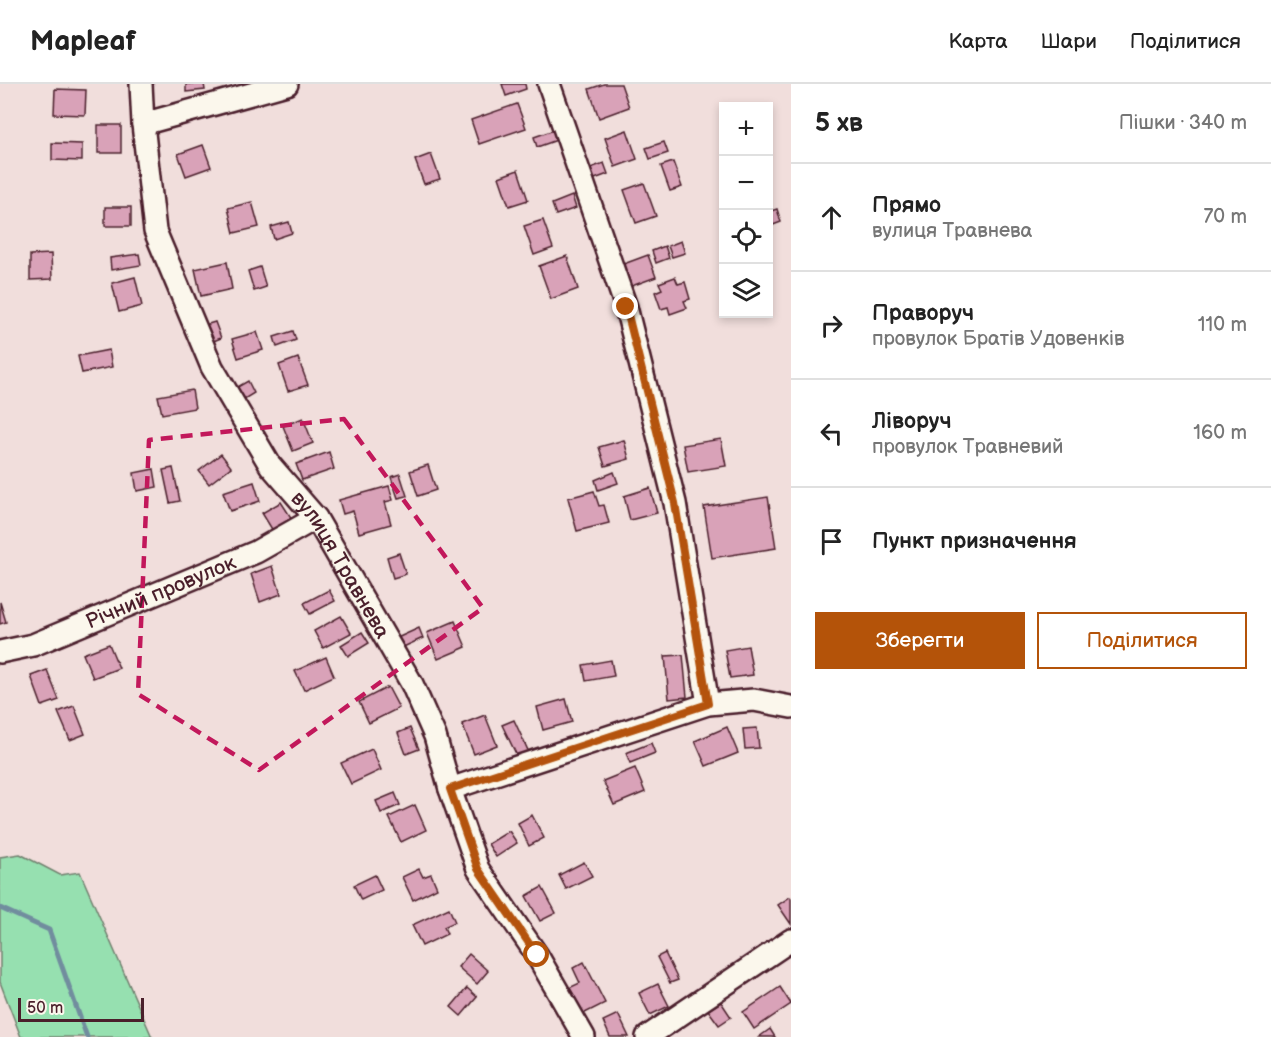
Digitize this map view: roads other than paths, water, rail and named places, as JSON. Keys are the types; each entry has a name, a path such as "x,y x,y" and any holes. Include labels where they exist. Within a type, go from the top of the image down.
{"street":[{"name":"вулиця Травнева","path":"141,84 143,124 155,231 213,367 270,465 316,518 411,684 435,736 450,789 478,869 537,955 584,1037"},
{"path":"143,124 286,84"},
{"path":"549,84 626,307 675,503 708,704"},
{"name":"Річний провулок","path":"0,652 33,645 256,552 316,518"},
{"path":"450,789 708,704 754,700 791,707"},
{"path":"647,1037 791,940"}],"waterway":[{"path":"0,908 49,930 87,1037"}]}
